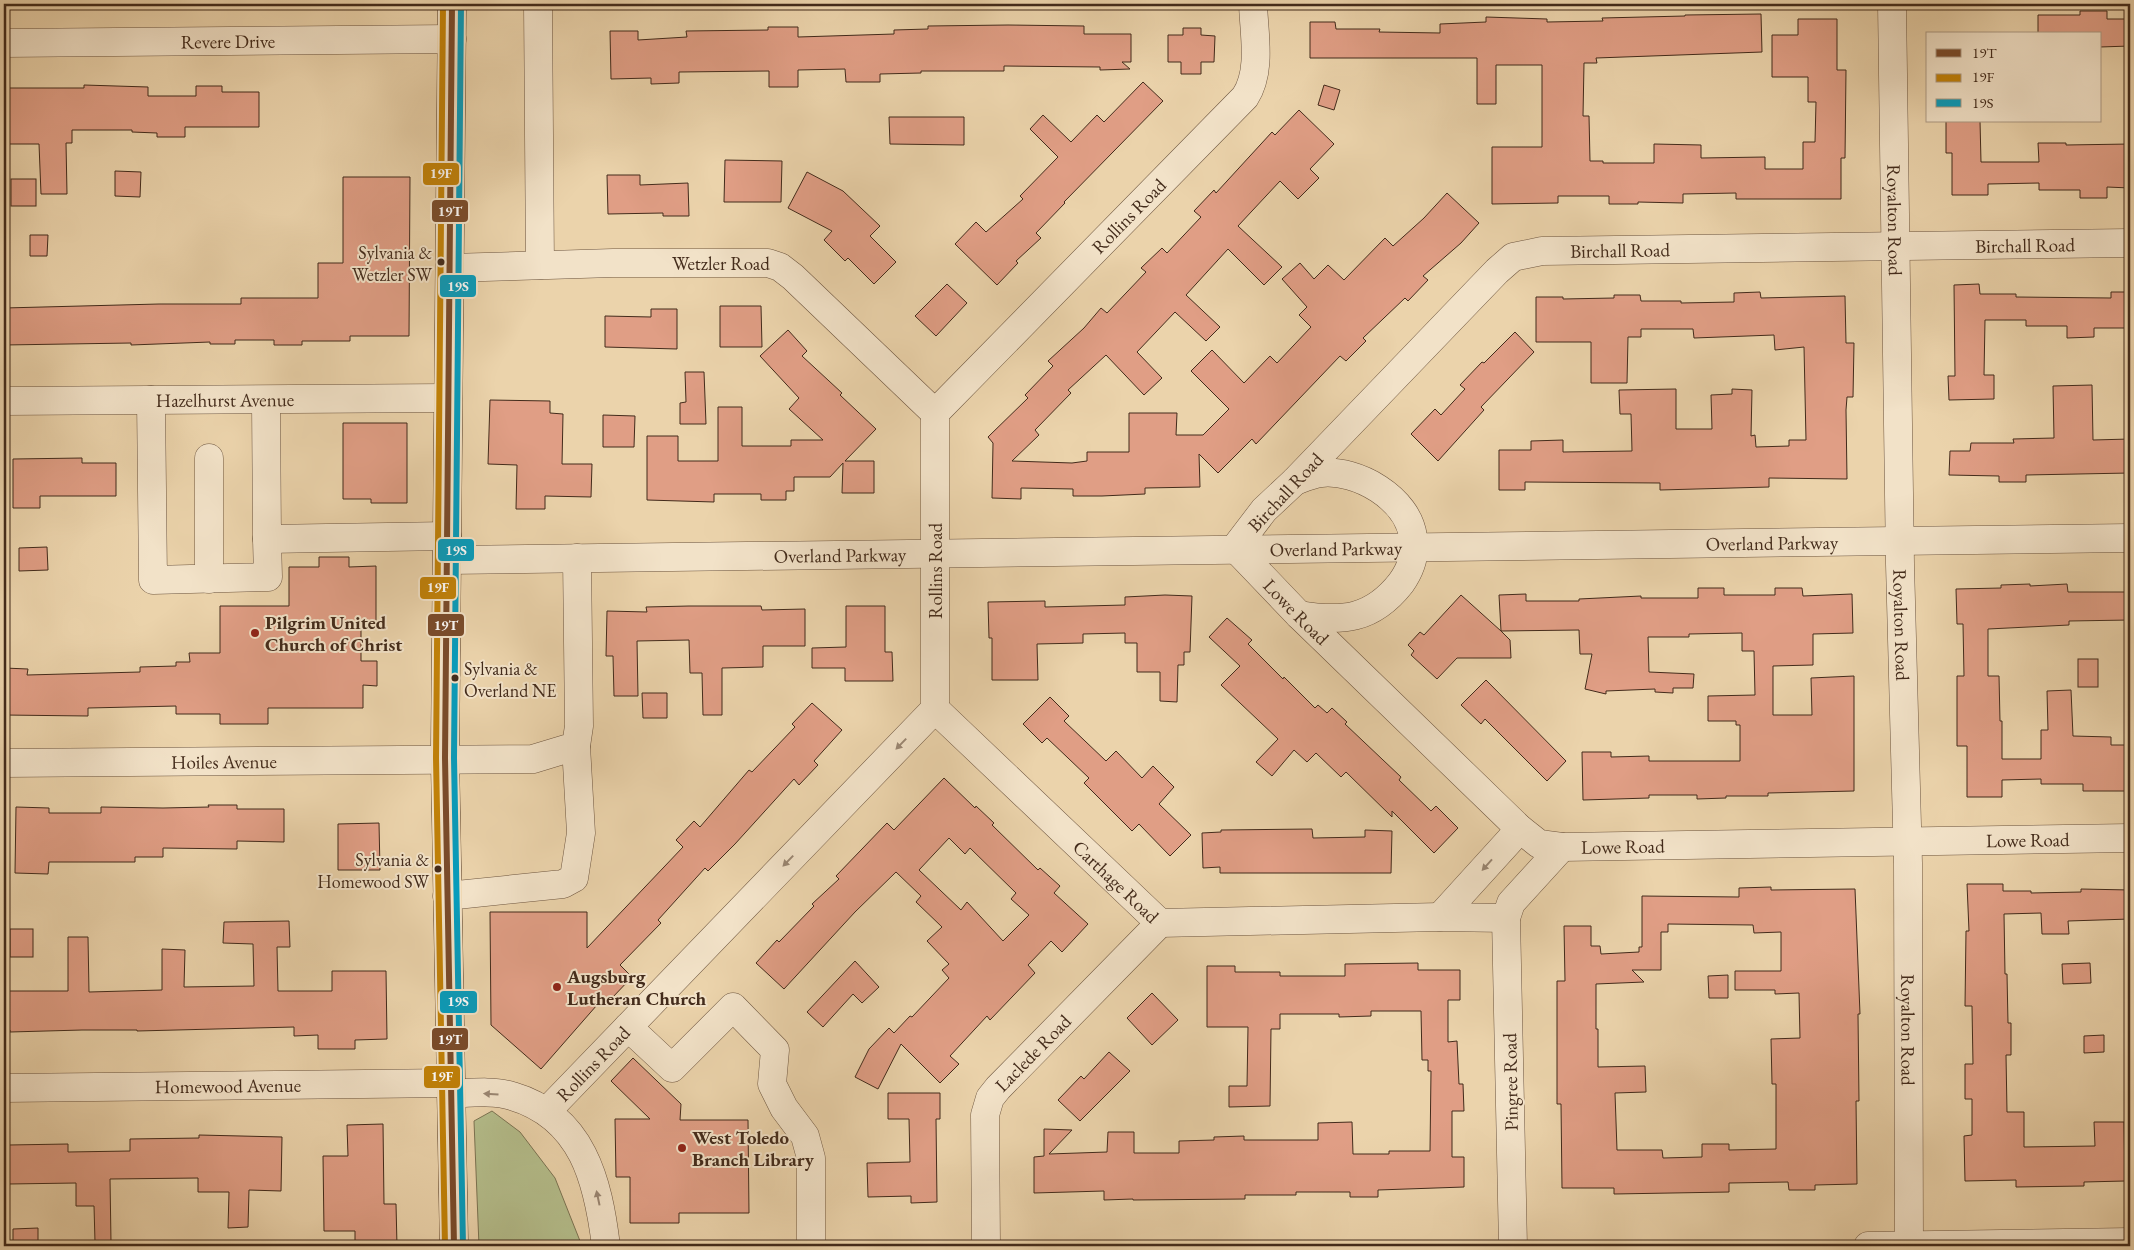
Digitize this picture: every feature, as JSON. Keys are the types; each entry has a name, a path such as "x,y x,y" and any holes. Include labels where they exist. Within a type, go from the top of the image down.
{"main road":[{"path":"452,4 445,758 454,1246"}],"street":[{"path":"538,4 540,265"},
{"name":"Rollins Road","path":"546,1111 935,709 935,413 1245,97 1250,89 1255,68 1253,4"},
{"name":"Royalton Road","path":"1892,4 1900,541 1907,842 1909,1246"},
{"name":"Revere Drive","path":"4,43 452,39"},
{"name":"Birchall Road","path":"1235,548 1264,510 1295,481 1497,271 1513,257 1542,251 2130,243"},
{"name":"Wetzler Road","path":"450,268 540,265 768,263 793,276 935,413"},
{"name":"Hazelhurst Avenue","path":"4,401 266,401 448,398"},
{"path":"151,400 153,580 268,577 266,401"},
{"path":"209,458 209,579"},
{"name":"Overland Parkway","path":"1295,481 1320,473 1346,475 1368,482 1388,495 1405,516 1414,536 1414,559 1407,575 1393,593 1375,609 1358,616 1339,619 1299,615"},
{"name":"Overland Parkway","path":"267,539 448,548 577,558 1235,548 2130,538"},
{"name":"Lowe Road","path":"1235,548 1299,615 1520,829 1539,844 1562,847 2130,838"},
{"path":"447,896 563,884 574,878 581,833 576,746 580,726 577,558"},
{"name":"Carthage Road","path":"935,709 1160,923 1440,917"},
{"name":"Hoiles Avenue","path":"4,763 445,758 533,759 576,746"},
{"path":"1440,917 1520,829"},
{"name":"Pingree Road","path":"1513,1246 1506,918 1511,903 1562,847"},
{"path":"1440,917 1506,918"},
{"name":"Laclede Road","path":"986,1246 985,1115 990,1098 1160,923"},
{"path":"628,1027 672,1068 733,1007 775,1050 772,1084 784,1108 805,1136 811,1158 812,1246"},
{"name":"Homewood Avenue","path":"4,1088 451,1088 511,1095 546,1111 568,1129 585,1158 597,1191 606,1246"},
{"path":"1868,1246 2130,1242"}],"green space":[{"path":"492,1111 520,1132 555,1178 582,1246 479,1246 474,1121"}],"building":[{"path":"2080,11 2107,11 2107,19 2130,19 2130,46 2102,47 2102,32 2038,32 2038,15 2080,15"},
{"path":"1761,14 1762,52 1596,58 1597,63 1584,63 1583,116 1589,116 1590,161 1603,161 1603,163 1654,163 1654,144 1701,145 1701,158 1765,157 1765,169 1803,169 1803,142 1815,142 1816,102 1808,102 1808,77 1772,77 1772,35 1798,35 1798,19 1837,19 1837,70 1846,70 1845,158 1841,158 1841,199 1736,199 1736,193 1683,194 1683,203 1638,202 1638,204 1609,204 1609,196 1558,196 1558,203 1492,204 1492,147 1542,147 1542,65 1496,65 1496,104 1477,104 1477,58 1310,58 1310,22 1335,22 1336,29 1380,29 1379,32 1440,33 1440,24 1486,22 1486,17 1547,19 1547,22 1603,21 1602,18"},
{"path":"928,26 1084,26 1084,34 1131,34 1131,62 1122,62 1130,69 1100,70 1100,67 1004,66 1004,71 921,71 921,73 880,74 880,82 846,82 845,69 798,70 798,87 769,87 769,71 679,72 679,83 651,84 651,78 611,79 610,31 638,31 638,40 687,37 686,31 768,30 768,27 798,27 798,37 894,34 894,30 928,29"},
{"path":"1183,28 1201,28 1201,35 1215,36 1214,62 1201,62 1201,74 1181,74 1181,62 1168,62 1168,35 1183,35"},
{"path":"1143,82 1163,101 1036,233 1041,238 1016,261 1018,263 997,285 955,244 976,222 986,232 1023,199 1020,196 1058,157 1030,129 1043,115 1071,142 1097,115 1104,122"},
{"path":"84,85 148,87 148,96 196,96 196,86 222,86 222,92 259,92 259,127 185,127 185,137 157,137 157,133 132,132 132,130 72,130 72,143 66,143 67,194 41,194 39,144 5,144 5,88 84,88"},
{"path":"1324,85 1340,90 1334,110 1318,105"},
{"path":"1299,110 1334,144 1310,169 1319,178 1298,199 1280,181 1238,226 1282,267 1264,285 1228,249 1186,295 1220,327 1206,341 1175,312 1137,352 1162,378 1144,395 1106,355 1068,390 1071,393 1035,430 1039,435 1012,461 1072,463 1087,461 1087,452 1129,452 1129,413 1177,413 1176,435 1203,435 1229,409 1191,371 1212,350 1244,383 1270,356 1277,363 1311,327 1299,315 1307,307 1282,279 1300,263 1314,279 1328,265 1344,280 1385,238 1393,246 1424,218 1447,193 1479,223 1461,243 1423,276 1428,280 1408,301 1405,298 1363,338 1366,341 1346,361 1340,356 1256,444 1252,439 1218,473 1199,454 1200,487 1145,488 1145,494 1102,496 1073,496 1073,489 1021,488 1021,499 992,498 993,443 988,437 1028,398 1025,395 1053,366 1048,361 1084,328 1101,308 1107,313 1146,272 1141,268 1162,248 1167,253 1201,217 1194,211 1214,190 1216,193 1272,132 1275,135"},
{"path":"889,117 964,117 964,145 890,144"},
{"path":"1946,122 1980,122 1981,162 2039,162 2038,143 2066,143 2066,145 2130,144 2130,188 2107,187 2107,198 2080,198 2080,190 2039,190 2039,183 1988,184 1988,195 1952,195 1952,153 1946,153"},
{"path":"725,160 782,161 781,202 724,202"},
{"path":"115,171 141,172 140,197 115,196"},
{"path":"807,172 843,191 880,226 870,236 896,262 874,284 848,258 845,261 824,240 832,231 788,208"},
{"path":"607,175 640,175 640,185 688,183 689,216 663,216 663,213 608,214"},
{"path":"343,177 410,177 409,336 350,336 350,341 302,341 302,345 274,345 274,340 235,340 235,344 210,344 210,342 131,345 131,343 4,345 4,308 241,304 241,298 318,298 318,263 343,263"},
{"path":"11,179 36,179 36,206 11,206"},
{"path":"30,235 48,235 47,256 30,256"},
{"path":"947,284 967,303 936,336 915,316"},
{"path":"1979,284 1980,294 2016,294 2016,297 2111,298 2111,292 2130,292 2130,328 2094,328 2094,337 2067,338 2067,326 2026,326 2026,320 1985,320 1984,375 1994,375 1994,399 1949,400 1948,376 1955,376 1954,285"},
{"path":"1760,292 1761,298 1845,296 1846,343 1854,343 1853,397 1847,397 1846,410 1847,479 1769,478 1769,487 1660,490 1660,483 1525,482 1525,490 1499,490 1499,450 1531,450 1531,441 1563,440 1563,452 1632,451 1631,414 1620,414 1619,390 1676,389 1676,429 1712,429 1711,395 1732,394 1732,389 1752,390 1751,436 1755,435 1756,447 1789,446 1789,440 1806,440 1804,347 1775,350 1774,335 1694,338 1693,329 1641,329 1641,337 1628,337 1627,383 1591,383 1591,342 1536,342 1536,297 1563,297 1563,299 1614,298 1614,295 1640,295 1641,301 1681,301 1681,303 1734,302 1734,293"},
{"path":"720,306 761,306 762,347 720,347"},
{"path":"651,309 677,309 677,349 605,347 605,316 651,317"},
{"path":"788,330 807,351 802,356 842,393 840,395 876,429 845,461 874,461 874,493 842,493 843,463 830,477 794,477 794,491 786,491 786,500 761,500 761,494 714,494 714,502 647,500 647,436 678,436 678,461 718,461 718,407 742,407 742,446 791,446 791,440 823,440 789,409 799,398 760,356"},
{"path":"1515,332 1534,352 1481,407 1484,410 1438,461 1411,434 1435,409 1441,415 1465,389 1460,385"},
{"path":"685,372 704,372 706,424 680,424 680,403 686,402"},
{"path":"2092,385 2093,440 2130,439 2130,473 2026,475 2026,482 1999,482 1999,476 1949,475 1950,451 1970,451 1971,443 2014,443 2013,439 2054,438 2053,386"},
{"path":"490,400 550,401 550,413 563,414 562,464 592,464 591,497 545,496 545,509 516,509 517,465 488,464"},
{"path":"603,415 635,416 634,447 603,447"},
{"path":"343,423 407,423 407,503 371,503 371,499 343,499"},
{"path":"82,458 82,463 116,463 116,496 40,496 40,508 13,508 13,459"},
{"path":"47,547 48,570 19,571 19,548"},
{"name":"Pilgrim United Church of Christ","path":"319,557 349,557 349,567 376,566 376,622 361,622 361,661 377,661 377,686 363,685 363,708 268,708 268,724 220,724 220,714 176,714 176,706 88,708 88,716 4,715 4,668 28,669 27,675 140,672 140,667 176,666 176,662 190,662 189,653 220,653 220,606 289,606 289,567 319,567"},
{"path":"2030,584 2030,586 2067,584 2068,592 2130,592 2130,620 2069,621 2069,625 1988,629 1988,676 1999,676 2002,759 2041,759 2041,730 2048,730 2047,691 2071,690 2073,736 2111,737 2111,745 2130,745 2130,791 2083,791 2083,784 2041,784 2041,779 2002,780 2002,797 1967,797 1967,746 1957,746 1957,676 1964,676 1963,624 1957,624 1956,589 2001,588 2001,585"},
{"path":"1698,588 1724,588 1724,595 1775,595 1775,588 1802,588 1803,596 1852,594 1853,633 1813,634 1813,665 1773,666 1773,715 1812,715 1811,678 1854,676 1854,791 1768,793 1768,796 1726,796 1726,798 1697,799 1697,795 1649,795 1649,798 1583,800 1582,752 1611,752 1611,757 1649,756 1649,761 1740,761 1740,725 1736,725 1736,721 1708,721 1708,696 1755,695 1754,651 1742,651 1742,633 1689,634 1689,637 1648,637 1649,672 1694,674 1693,688 1673,688 1673,693 1655,692 1655,689 1606,691 1606,694 1585,689 1592,654 1580,654 1579,630 1501,631 1499,595 1526,594 1526,601 1579,601 1579,599 1641,596 1641,598 1698,598"},
{"path":"1461,595 1510,640 1511,658 1457,658 1437,679 1411,655 1414,651 1408,645 1420,632 1424,635"},
{"path":"1192,596 1190,652 1184,652 1184,665 1178,665 1177,702 1160,701 1160,672 1137,672 1137,643 1125,643 1125,633 1083,634 1083,643 1037,644 1038,680 992,680 992,638 989,638 988,602 1045,601 1045,607 1125,605 1125,597"},
{"path":"761,606 762,610 805,609 805,646 763,646 763,667 722,668 722,715 703,715 702,673 690,673 689,640 637,641 638,696 614,696 613,656 606,656 607,611 647,612 646,607"},
{"path":"846,606 885,606 885,652 892,652 893,681 845,681 845,668 812,668 812,648 846,647"},
{"path":"1227,618 1252,640 1248,644 1283,679 1284,677 1315,708 1318,705 1327,713 1332,708 1347,722 1345,724 1401,777 1399,780 1431,811 1436,806 1458,828 1434,853 1392,811 1392,817 1346,772 1341,777 1316,753 1307,762 1294,750 1272,776 1256,762 1278,739 1221,685 1240,666 1209,637"},
{"path":"2078,659 2098,659 2098,687 2078,687"},
{"path":"1486,680 1566,761 1547,781 1485,719 1481,724 1461,705"},
{"path":"642,693 667,693 667,718 643,718"},
{"path":"1050,697 1069,716 1064,721 1106,761 1116,751 1142,778 1153,766 1174,787 1159,804 1191,835 1170,856 1139,824 1132,831 1084,783 1089,778 1047,738 1042,743 1023,724"},
{"path":"812,703 842,730 814,761 818,765 799,785 794,779 708,871 705,868 658,920 661,923 620,965 632,977 611,999 604,997 541,1069 491,1025 490,912 587,912 587,948 683,847 676,840 694,821 700,827 749,770 752,772 795,727 792,724"},
{"path":"944,778 975,808 976,806 994,823 992,825 1038,870 1040,868 1060,886 1054,893 1088,924 1062,952 1051,941 1028,965 1035,973 990,1020 987,1016 950,1056 959,1064 940,1083 901,1044 878,1089 855,1077 869,1049 889,1028 894,1033 949,978 942,970 949,964 927,941 942,927 916,902 921,896 896,872 855,912 784,989 756,963 777,940 779,942 814,906 812,904 839,879 836,876 887,823 894,830","holes":["949,838 965,854 970,848 1016,893 1011,899 1029,915 1003,941 967,902 961,910 919,870"]},
{"path":"208,805 237,805 237,809 284,809 284,842 237,841 237,849 163,848 163,857 135,857 135,862 49,862 48,874 15,873 16,807 49,808 49,813 101,813 101,807 209,807"},
{"path":"379,823 380,870 338,870 338,824"},
{"path":"1312,829 1313,838 1365,837 1365,830 1392,831 1391,873 1220,873 1220,867 1203,868 1202,833 1221,832 1221,830"},
{"path":"1967,884 2003,884 2003,891 2031,891 2031,893 2081,892 2081,889 2130,890 2130,919 2068,921 2069,934 2042,934 2041,913 2004,914 2008,1023 2011,1023 2011,1055 2006,1055 2007,1112 2024,1112 2024,1147 2095,1146 2094,1122 2124,1122 2125,1181 2084,1182 2084,1186 2016,1187 2016,1180 1965,1181 1964,1136 1972,1135 1972,1099 1965,1099 1965,1064 1973,1064 1972,1006 1965,1006 1966,931 1969,931"},
{"path":"1771,887 1771,890 1855,889 1860,1014 1858,1014 1859,1101 1856,1101 1857,1184 1815,1185 1815,1190 1789,1190 1788,1182 1729,1183 1729,1192 1614,1194 1614,1188 1562,1188 1561,1104 1557,1104 1557,981 1565,981 1564,926 1591,926 1591,946 1600,946 1601,954 1639,952 1639,947 1642,947 1642,896 1739,897 1739,888","holes":["1668,924 1753,925 1754,933 1781,932 1781,971 1735,971 1735,990 1775,990 1775,994 1799,993 1800,1038 1771,1039 1772,1084 1776,1084 1776,1149 1729,1150 1729,1144 1702,1144 1702,1157 1663,1158 1662,1150 1617,1150 1615,1093 1646,1092 1645,1066 1598,1067 1596,984 1644,982 1632,970 1661,970 1661,932 1668,932"]},
{"path":"289,921 290,947 277,947 278,991 332,991 332,971 386,971 387,1039 355,1040 355,1049 318,1049 318,1035 294,1036 294,1027 137,1031 10,1032 10,1030 4,1030 4,991 68,991 68,937 88,937 89,992 162,990 162,949 185,950 184,987 254,986 253,944 223,943 224,922"},
{"path":"10,929 33,929 33,957 10,957"},
{"path":"855,961 879,987 862,1003 853,994 823,1027 807,1012"},
{"path":"1418,963 1418,970 1460,970 1460,1000 1448,1000 1448,1042 1457,1041 1459,1084 1463,1084 1464,1111 1452,1111 1452,1157 1464,1157 1464,1187 1378,1190 1378,1197 1350,1197 1350,1192 1296,1192 1296,1195 1245,1195 1245,1199 1104,1200 1104,1191 1034,1193 1034,1157 1044,1156 1044,1129 1072,1130 1049,1154 1107,1152 1108,1132 1134,1132 1134,1153 1179,1153 1179,1141 1214,1140 1214,1137 1244,1136 1244,1140 1318,1140 1318,1123 1352,1122 1353,1154 1389,1154 1389,1151 1430,1151 1431,1071 1428,1071 1428,1060 1422,1060 1421,1011 1371,1011 1371,1016 1339,1017 1339,1014 1280,1014 1280,1029 1271,1029 1270,1106 1229,1107 1229,1086 1247,1086 1248,1027 1207,1027 1207,966 1235,966 1235,972 1280,972 1280,976 1345,976 1345,964"},
{"path":"2090,963 2091,983 2063,984 2062,964"},
{"path":"1728,975 1728,998 1709,998 1708,976"},
{"path":"1152,993 1178,1020 1152,1045 1127,1018"},
{"path":"2104,1035 2104,1052 2084,1053 2084,1036"},
{"path":"1109,1052 1130,1071 1080,1121 1058,1100 1081,1076 1084,1079"},
{"name":"West Toledo Branch Library","path":"633,1058 681,1104 680,1120 748,1120 749,1213 679,1213 679,1223 630,1223 630,1177 616,1177 615,1119 650,1119 611,1081"},
{"path":"888,1093 940,1093 940,1119 936,1119 937,1202 911,1203 911,1196 868,1197 867,1163 910,1162 909,1119 888,1119"},
{"path":"383,1124 384,1204 396,1204 397,1246 355,1246 355,1231 324,1231 323,1156 348,1156 347,1125"},
{"path":"199,1135 282,1137 281,1191 249,1190 248,1227 228,1228 229,1192 198,1192 198,1178 110,1179 111,1242 95,1242 94,1206 76,1206 76,1183 9,1184 9,1145 68,1144 68,1152 130,1151 130,1139 199,1138"},
{"path":"38,1228 38,1246 13,1246 13,1229"}],"transit line":[{"name":"19F","path":"443,4 436,758 445,1246"},
{"name":"19T","path":"452,4 445,758 454,1246"},
{"name":"19S","path":"461,4 454,758 463,1246"}],"place":[{"name":"Sylvania & Wetzler SW","path":"441,262"},
{"name":"Pilgrim United Church of Christ","path":"255,633"},
{"name":"Sylvania & Overland NE","path":"455,678"},
{"name":"Sylvania & Homewood SW","path":"438,869"},
{"name":"Augsburg Lutheran Church","path":"557,987"},
{"name":"West Toledo Branch Library","path":"682,1148"}]}
